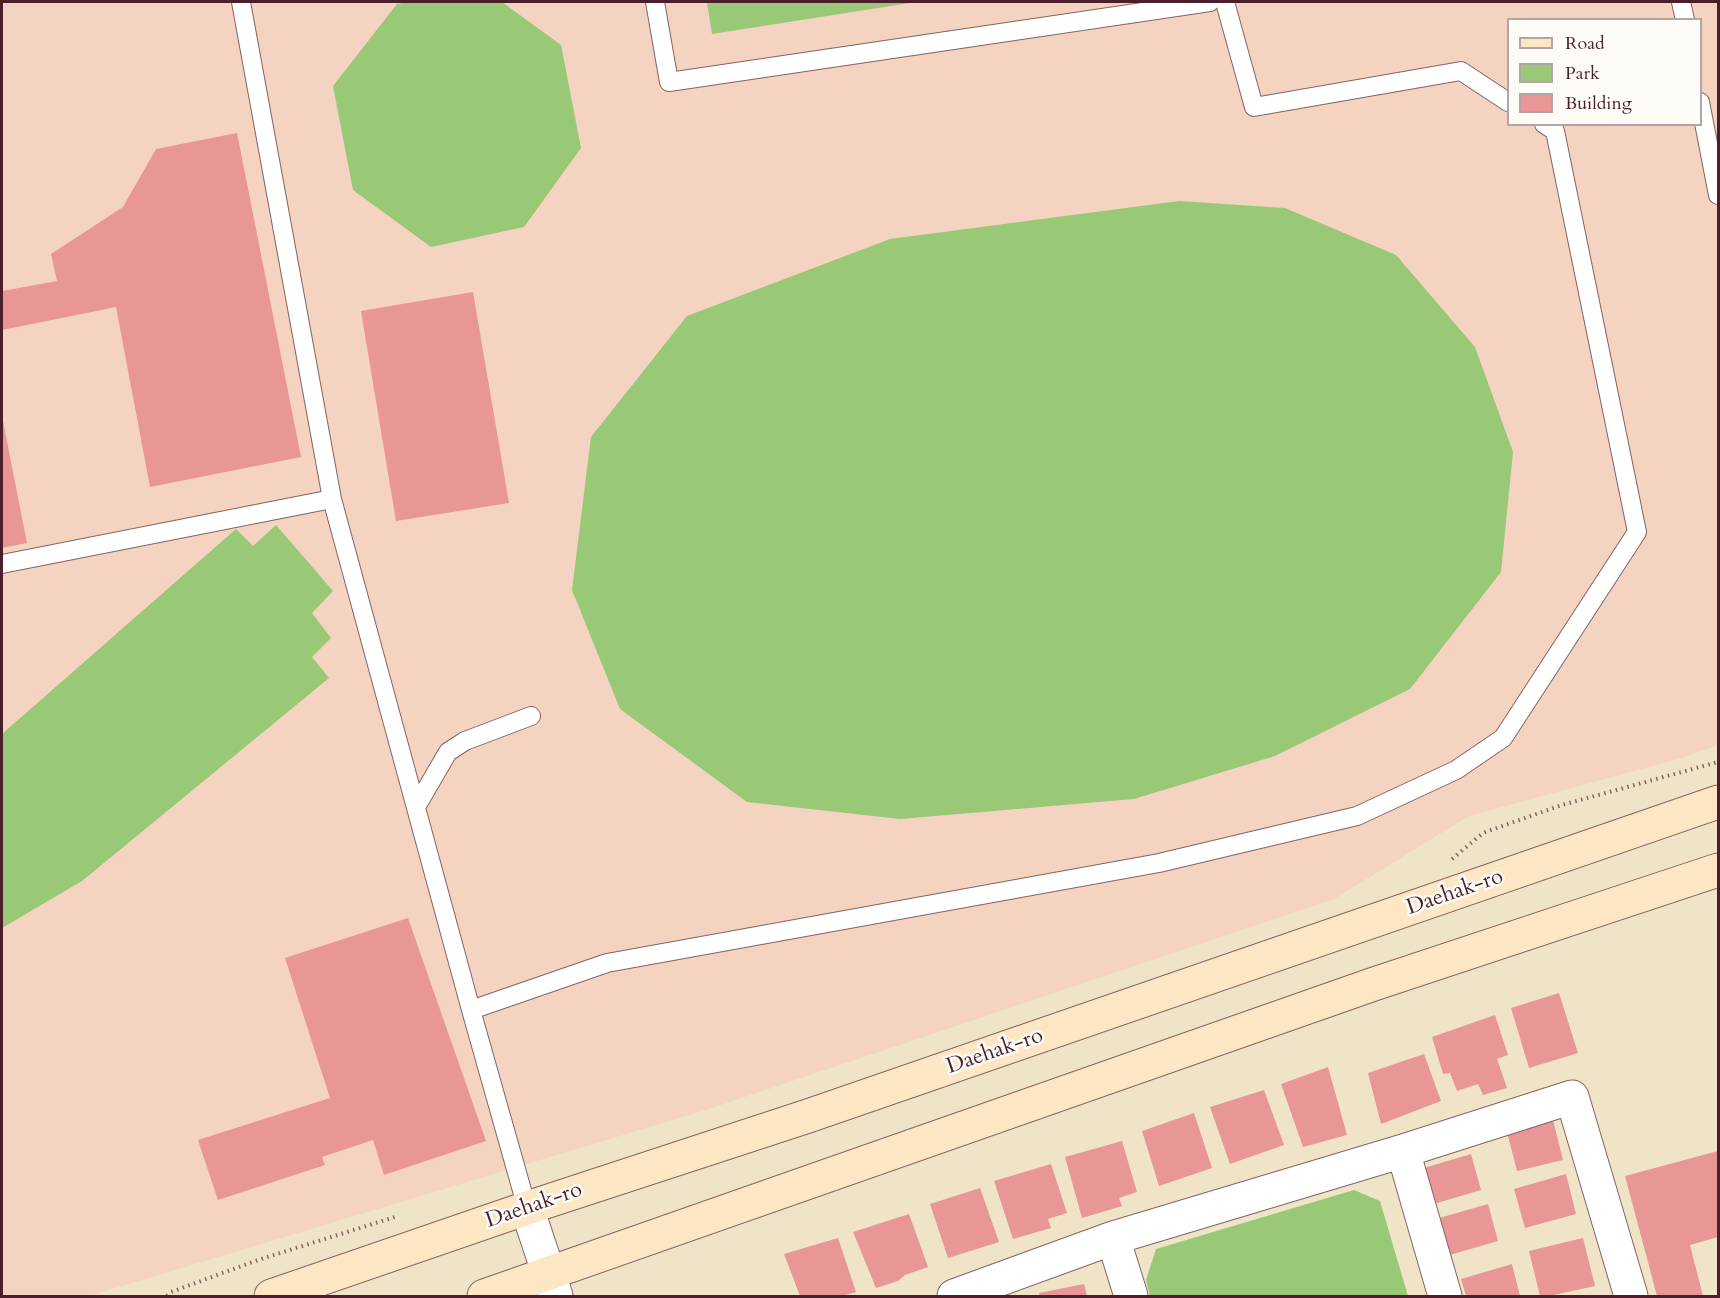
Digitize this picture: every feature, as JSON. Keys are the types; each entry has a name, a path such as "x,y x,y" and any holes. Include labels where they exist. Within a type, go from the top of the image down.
{"street":[{"name":"Daehak-ro","path":"271,1296 527,1208 808,1116 1719,802"},
{"path":"484,1296 553,1285 1374,984 1719,870"},
{"path":"954,1296 1113,1238 1403,1151 1572,1097 1631,1296"},
{"path":"1403,1151 1445,1296"},
{"path":"527,1208 553,1285"},
{"path":"1113,1238 1131,1296"}],"lane":[{"path":"241,2 332,500 527,1208"},
{"path":"655,2 669,82 1135,7 1210,2"},
{"path":"1225,2 1254,107 1461,71 1507,101"},
{"path":"1681,2 1684,18"},
{"path":"1702,107 1719,195"},
{"path":"471,1010 607,963 1159,863 1357,816 1456,770 1503,738 1637,532 1555,132 1547,126"},
{"path":"2,564 332,500"},
{"path":"416,807 448,752 465,741 531,716"}],"shaded area":[{"path":"2,2 1718,2 1718,745 1682,758 1469,816 1334,899 706,1110 89,1296 2,1296"}],"green space":[{"path":"502,2 561,45 581,148 524,227 431,247 353,190 333,86 397,4"},
{"path":"707,2 916,2 712,34"},
{"path":"1179,201 1285,208 1396,255 1475,347 1513,452 1501,572 1410,689 1275,756 1134,799 900,819 747,802 620,709 572,590 591,437 687,316 890,239"},
{"path":"276,525 333,591 312,613 331,638 312,657 329,678 82,881 2,928 2,734 236,529 253,546"},
{"path":"1354,1190 1380,1201 1408,1296 1150,1296 1146,1280 1156,1249"}],"building":[{"path":"237,133 301,457 150,487 116,307 2,330 2,291 57,281 51,254 123,207 156,149"},
{"path":"473,292 509,503 396,521 361,311"},
{"path":"2,416 27,543 2,548"},
{"path":"408,918 486,1141 384,1175 373,1140 322,1157 325,1165 218,1200 198,1140 330,1098 285,958"},
{"path":"1559,993 1578,1053 1529,1068 1511,1008"},
{"path":"1495,1015 1508,1055 1497,1059 1507,1088 1483,1095 1478,1084 1457,1091 1450,1073 1443,1074 1432,1037"},
{"path":"1424,1054 1441,1101 1381,1124 1368,1073"},
{"path":"1328,1067 1347,1135 1303,1147 1281,1084"},
{"path":"1264,1090 1284,1145 1230,1164 1210,1107"},
{"path":"1194,1113 1212,1168 1159,1186 1142,1131"},
{"path":"1553,1120 1563,1160 1517,1171 1507,1132"},
{"path":"1122,1141 1137,1192 1119,1198 1122,1206 1082,1218 1065,1157"},
{"path":"1718,1151 1718,1237 1690,1245 1703,1296 1657,1296 1625,1176"},
{"path":"1471,1154 1481,1190 1427,1206 1417,1170"},
{"path":"1051,1164 1067,1213 1048,1219 1051,1228 1013,1239 994,1181"},
{"path":"1566,1174 1576,1214 1525,1228 1514,1189"},
{"path":"980,1188 999,1242 948,1258 930,1204"},
{"path":"1488,1204 1498,1241 1446,1256 1436,1219"},
{"path":"909,1214 928,1267 876,1288 853,1232"},
{"path":"838,1238 856,1292 842,1296 800,1296 784,1254"},
{"path":"1583,1238 1595,1286 1540,1296 1529,1251"},
{"path":"1512,1264 1520,1296 1466,1296 1461,1279"},
{"path":"1084,1284 1087,1296 1040,1296 1039,1293"}]}
